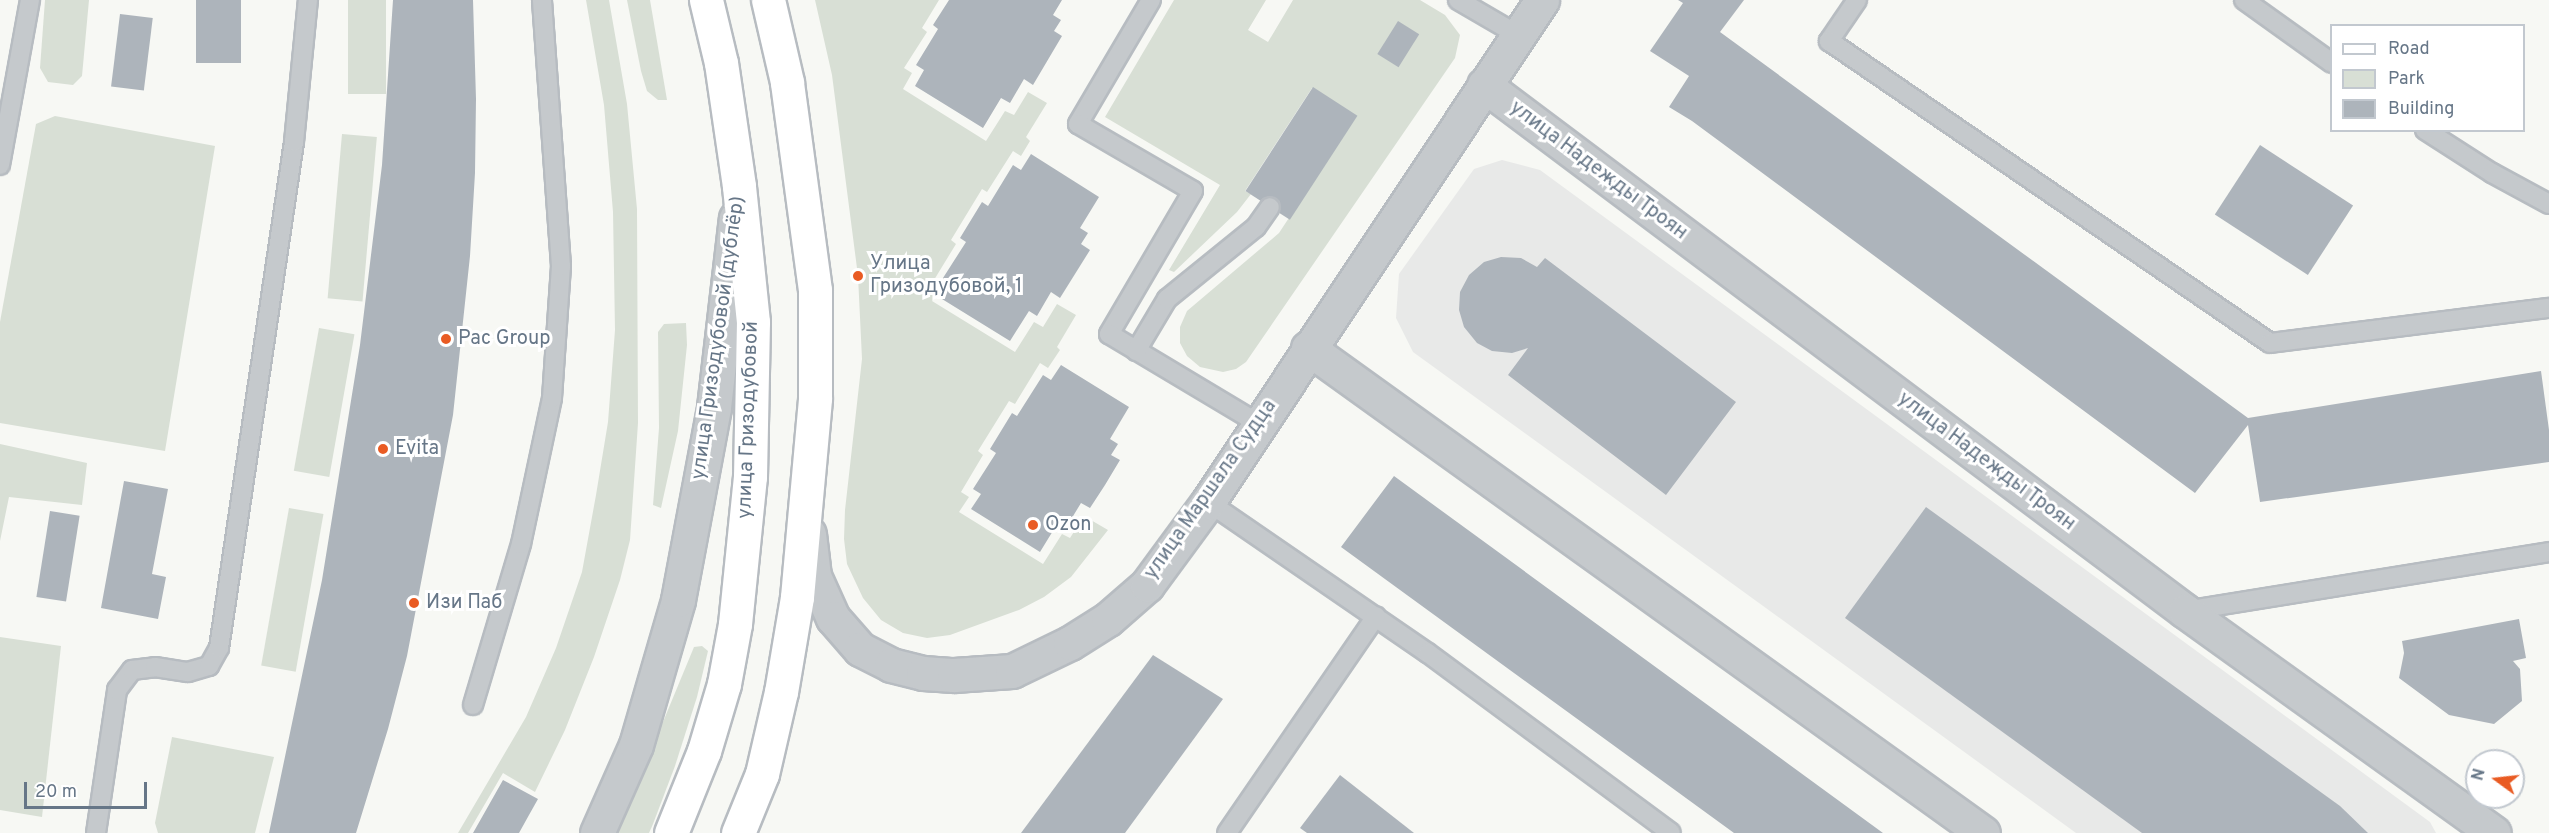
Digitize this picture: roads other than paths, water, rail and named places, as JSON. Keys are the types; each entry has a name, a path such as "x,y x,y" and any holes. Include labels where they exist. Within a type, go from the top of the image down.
{"street":[{"name":"улица Гризодубовой","path":"671,833 705,751 724,684 735,624 750,477 753,322 740,186 721,63 706,0"},
{"path":"738,833 762,774 781,692 797,597 815,398 815,290 787,82 768,0"},
{"name":"улица Маршала Судца","path":"806,506 814,576 833,618 860,649 891,665 923,672 954,675 1012,671 1070,643 1108,619 1147,585 1208,502 1258,423 1542,0"},
{"name":"улица Надежды Троян","path":"1484,86 2185,611 2494,833"},
{"name":"улица Гризодубовой (дублёр)","path":"597,833 636,745 678,600 714,407 740,186"},
{"path":"1308,348 1983,833"}],"lane":[{"path":"0,165 30,0"},
{"path":"96,833 117,690 132,670 155,667 188,672 209,666 219,648 294,142 308,0"},
{"path":"473,705 521,544 552,398 561,266 542,0"},
{"path":"1151,0 1078,124 1193,191 1109,334 1258,423"},
{"path":"1458,0 1518,35"},
{"path":"1857,0 1829,41 2270,343 2549,308"},
{"path":"2244,0 2330,62"},
{"path":"2428,132 2492,173 2549,204"},
{"path":"1136,351 1167,300 1256,227 1270,207"},
{"path":"1208,502 1376,616 1671,833"},
{"path":"2185,611 2549,552"},
{"path":"1227,833 1376,616"}],"place":[{"name":"Улица Гризодубовой, 1","path":"858,276"},
{"name":"Pac Group","path":"446,339"},
{"name":"Evita","path":"383,449"},
{"name":"Ozon","path":"1033,525"},
{"name":"Изи Паб","path":"414,603"}]}
